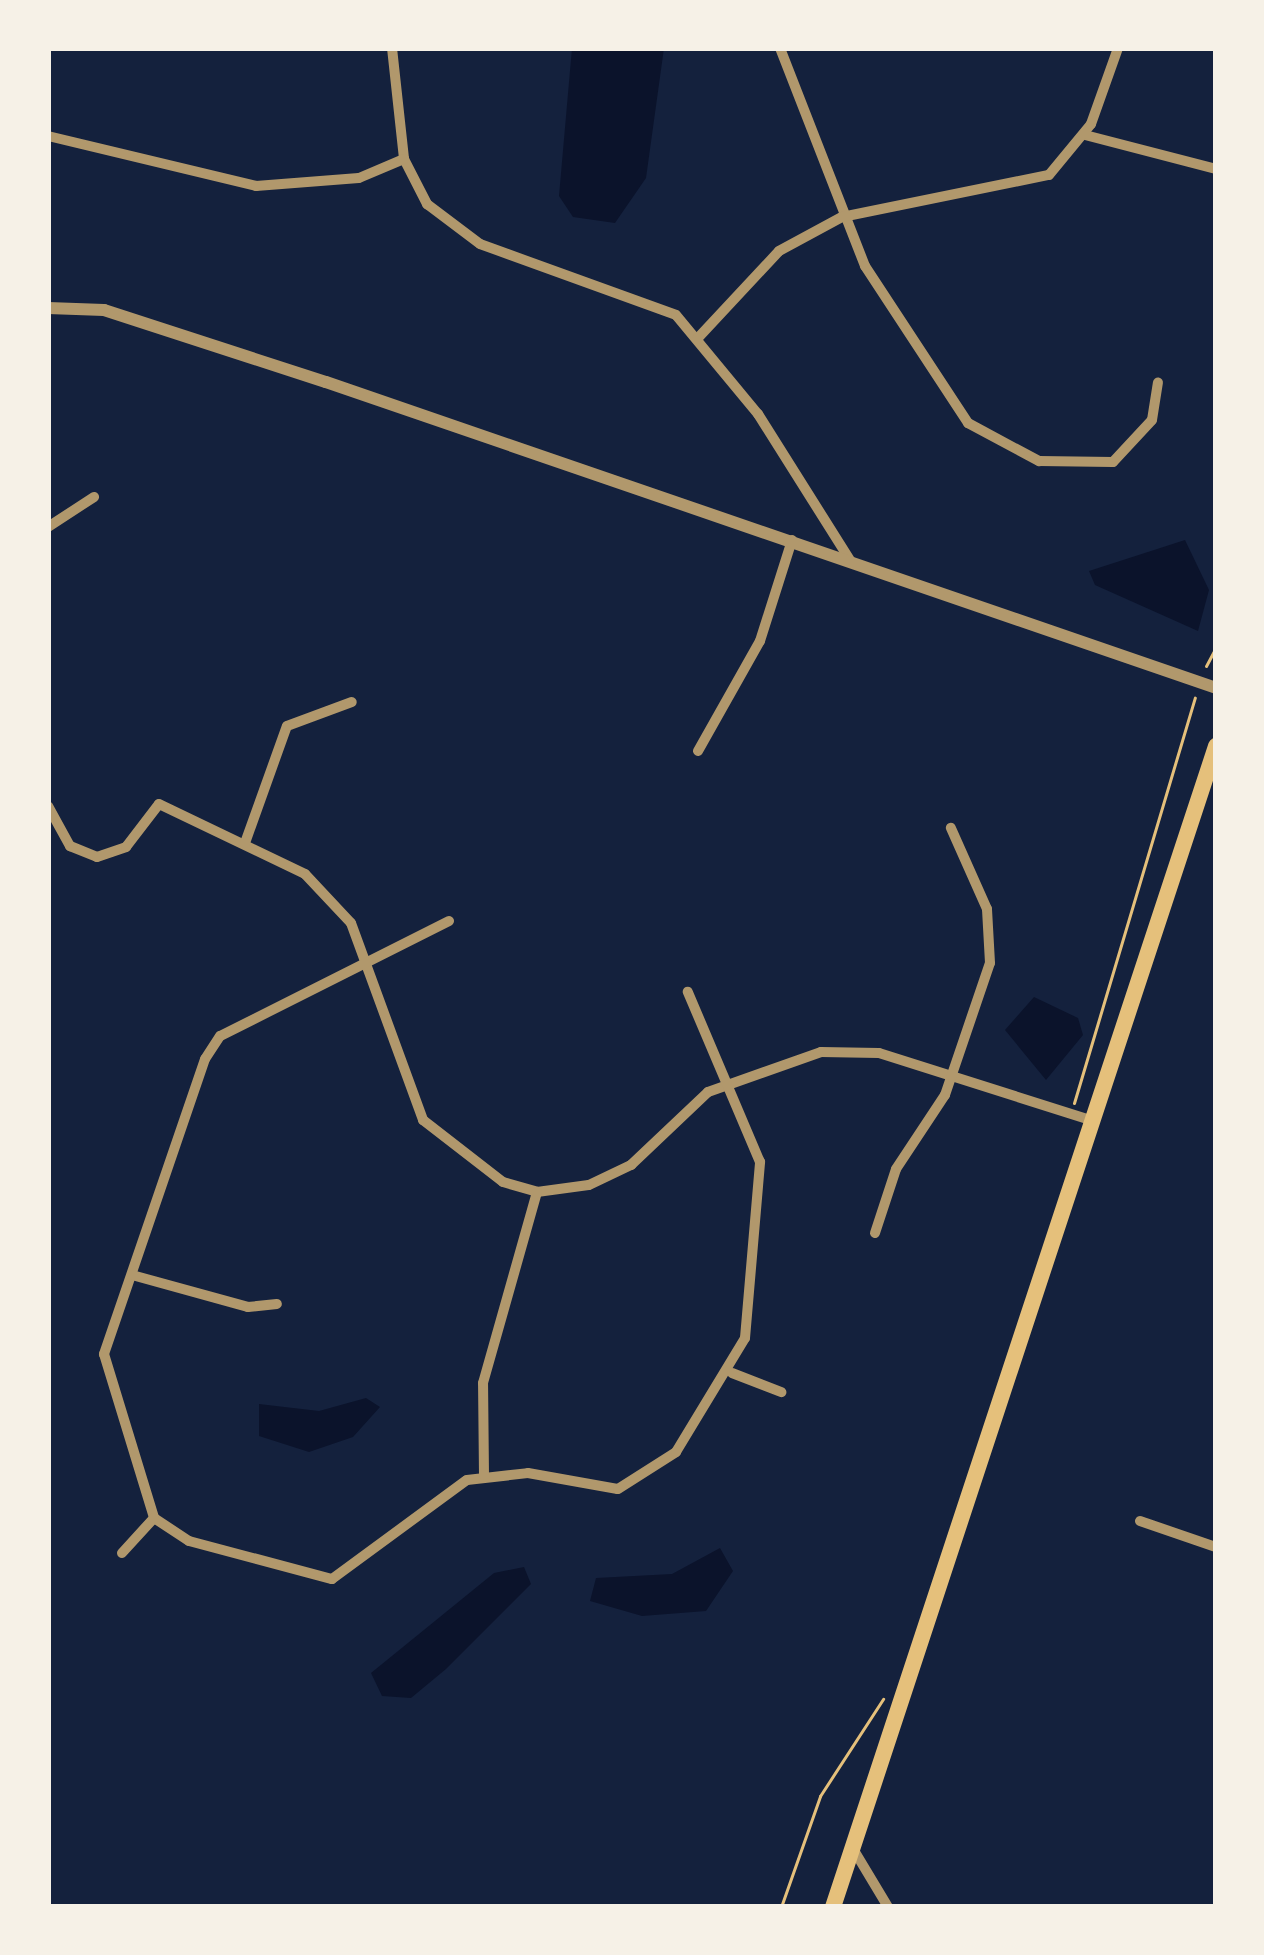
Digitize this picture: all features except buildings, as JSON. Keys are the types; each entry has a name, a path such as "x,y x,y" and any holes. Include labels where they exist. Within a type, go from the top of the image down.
{"main road":[{"path":"832,1907 1084,1118 1216,746"}],"street":[{"path":"392,48 404,159 450,229 638,295 697,339 850,560"},
{"path":"780,48 842,217 941,394 994,442 1066,467 1113,462 1152,420 1158,382"},
{"path":"697,339 778,251 842,217 1019,188 1049,175 1085,135 1118,48"},
{"path":"1085,135 1216,169"},
{"path":"48,136 256,186 359,178 404,159"},
{"path":"48,308 104,310 792,540 1216,688"},
{"path":"48,527 94,497"},
{"path":"698,751 760,641 792,540"},
{"path":"245,843 287,726 352,702"},
{"path":"48,806 70,846 97,857 126,847 159,804 305,874 351,923 422,1120 458,1156 537,1192 632,1166 727,1081 821,1052 953,1073 1084,1118"},
{"path":"875,1233 896,1169 953,1073 994,937 951,828"},
{"path":"449,921 220,1036 104,1354 107,1389 154,1518 189,1541 332,1579 484,1475 618,1489 650,1476 732,1372 760,1162 688,992"},
{"path":"484,1475 483,1383 537,1192"},
{"path":"132,1275 248,1307 277,1304"},
{"path":"732,1372 781,1392"},
{"path":"122,1552 154,1518"},
{"path":"1140,1521 1216,1547"},
{"path":"852,1847 889,1907"}],"path":[{"path":"1207,661 1216,647"},
{"path":"1084,1118 1072,1091 1153,862 1195,698"},
{"path":"782,1907 820,1796 892,1678"}],"water":[{"path":"572,48 664,48 646,178 615,223 573,217 559,196"},
{"path":"1185,540 1209,590 1198,631 1095,585 1089,571"},
{"path":"1034,997 1078,1018 1083,1035 1046,1080 1005,1030"},
{"path":"366,1398 380,1407 353,1437 309,1452 259,1436 259,1404 319,1411"},
{"path":"720,1548 733,1571 706,1611 642,1616 590,1601 596,1578 672,1574"},
{"path":"524,1567 531,1584 446,1669 411,1698 382,1696 371,1673 494,1573"}]}
